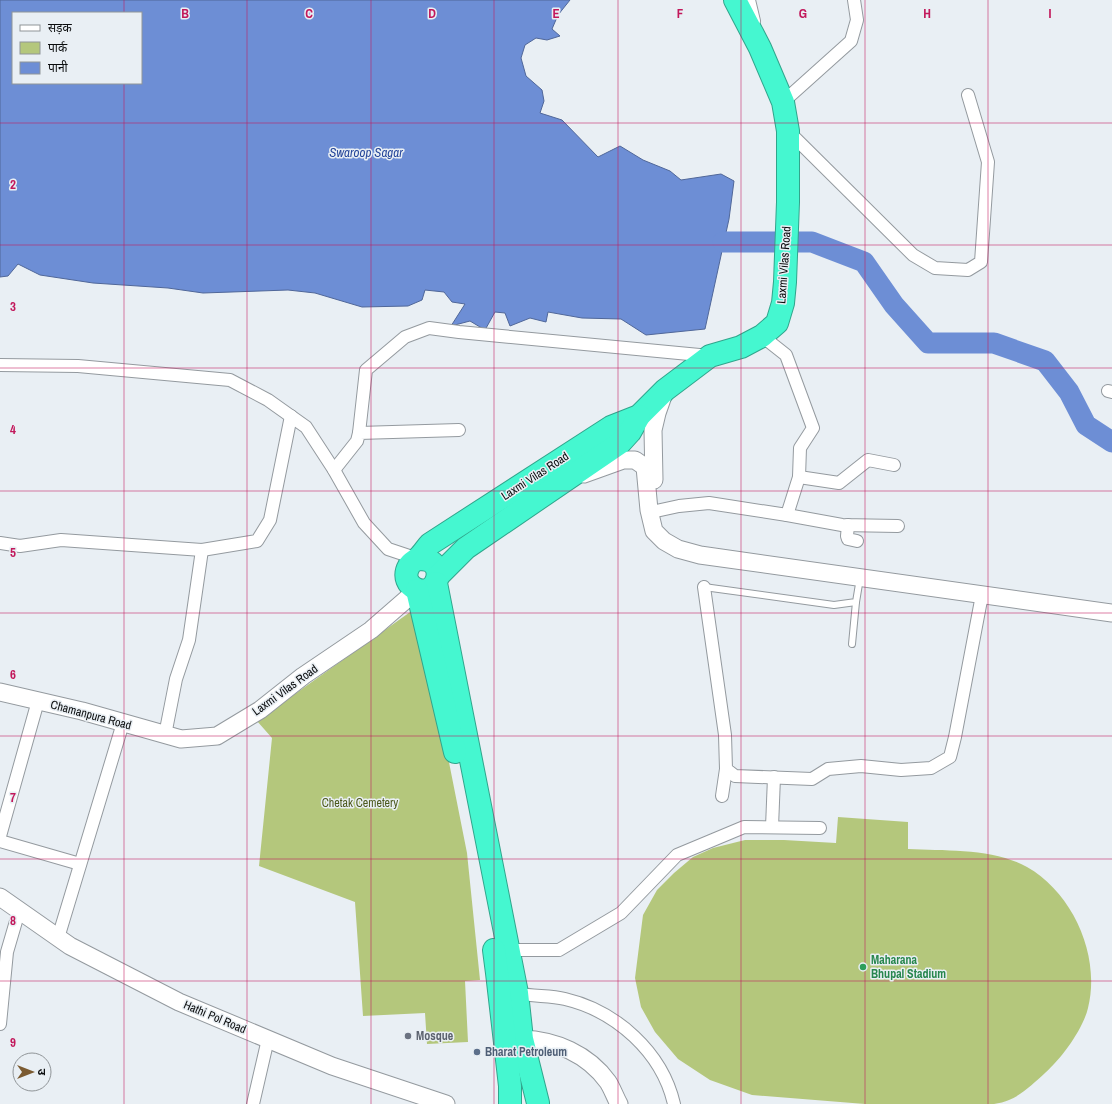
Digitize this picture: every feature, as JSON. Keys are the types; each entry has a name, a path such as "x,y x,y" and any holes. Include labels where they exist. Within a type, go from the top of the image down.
{"highway":[{"name":"Laxmi Vilas Road","path":"418,559 430,544 468,519 611,427 639,416 665,390 710,356 741,347 762,336 777,323 783,303 785,282 788,209 788,140 783,102 760,48 735,0"},
{"path":"431,583 466,548 620,443 630,432 639,416"},
{"path":"418,559 426,559 432,562 437,568 431,583 501,950 517,993 522,1039 537,1104"},
{"path":"501,950 498,973 510,1086 510,1104"}],"street":[{"path":"749,0 760,48"},
{"path":"783,102 851,41 857,20 854,0"},
{"path":"788,140 913,255 935,268 968,270 981,262 988,162 968,95"},
{"path":"334,470 357,441 366,370 405,337 429,328 710,356"},
{"path":"762,336 786,355 814,428 800,448 799,477 787,515"},
{"path":"0,365 78,366 230,380 268,400 306,427 334,470 364,523 388,549 418,559"},
{"path":"664,541 658,529 652,449 653,430 665,390"},
{"path":"0,543 20,546 61,540 202,550 257,541 270,520 291,416"},
{"path":"359,433 459,430"},
{"path":"559,484 623,460 635,460 645,467 649,510 654,531 664,541 678,549 700,555 1112,613"},
{"path":"799,477 839,483 868,460 894,465"},
{"path":"656,511 679,506 709,503 848,525 898,526"},
{"path":"848,525 848,539 857,541"},
{"path":"173,737 176,679 189,640 202,550"},
{"name":"Laxmi Vilas Road","path":"173,737 216,736 260,710 303,676 371,630 431,583"},
{"path":"704,587 725,735 726,769 722,796"},
{"path":"726,769 734,776 812,779 828,770 861,766 900,770 931,768 950,757 982,595"},
{"name":"Chamanpura Road","path":"0,692 82,711 173,737"},
{"path":"0,836 38,701"},
{"path":"58,938 123,723"},
{"path":"772,827 774,777"},
{"path":"501,950 559,950 621,913 677,855 744,827 820,828"},
{"path":"0,841 80,864"},
{"name":"Hathi Pol Road","path":"0,897 70,946 179,1002 332,1066 446,1104"},
{"path":"0,1024 7,952 19,911"},
{"path":"517,993 526,996 545,996 576,1002 598,1011 616,1022 628,1031 652,1057 668,1085 674,1104"},
{"path":"252,1104 268,1039"},
{"path":"522,1039 552,1043 568,1049 586,1059 609,1083 619,1104"}],"lane":[{"path":"852,644 860,578"},
{"path":"704,587 834,605 856,602"}],"green space":[{"name":"Chetak Cemetery","path":"413,610 441,722 467,853 480,980 465,981 468,1042 427,1044 425,1013 363,1016 355,902 259,866 272,738 257,721"},
{"name":"Maharana Bhupal Stadium","path":"838,817 908,822 908,849 984,853 1014,861 1027,867 1043,878 1058,893 1070,909 1080,928 1087,947 1091,988 1088,1008 1082,1025 1065,1051 1052,1067 1019,1095 1007,1101 994,1104 865,1104 752,1095 710,1080 678,1059 655,1032 641,1007 635,978 643,915 657,890 693,857 713,848 745,840 784,840 836,843"}],"water":[{"name":"Swaroop Sagar","path":"0,0 570,0 558,15 552,29 560,36 547,40 536,38 525,45 521,58 526,76 542,90 544,101 540,113 562,120 598,157 620,146 643,160 670,171 681,180 721,174 734,181 729,219 705,329 646,335 621,319 582,318 548,312 546,322 530,318 510,326 505,313 495,312 485,330 470,321 451,326 465,304 452,302 444,292 425,290 422,300 408,306 362,307 315,293 288,290 203,293 168,288 93,283 40,275 18,264 8,276 0,277"}],"waterway":[{"path":"723,242 812,242 864,262 894,305 928,343 994,343 1045,361 1069,392 1086,425 1112,442"}],"place":[{"name":"Maharana Bhupal Stadium","path":"863,967"},
{"name":"Mosque","path":"408,1036"},
{"name":"Bharat Petroleum","path":"477,1052"}]}
